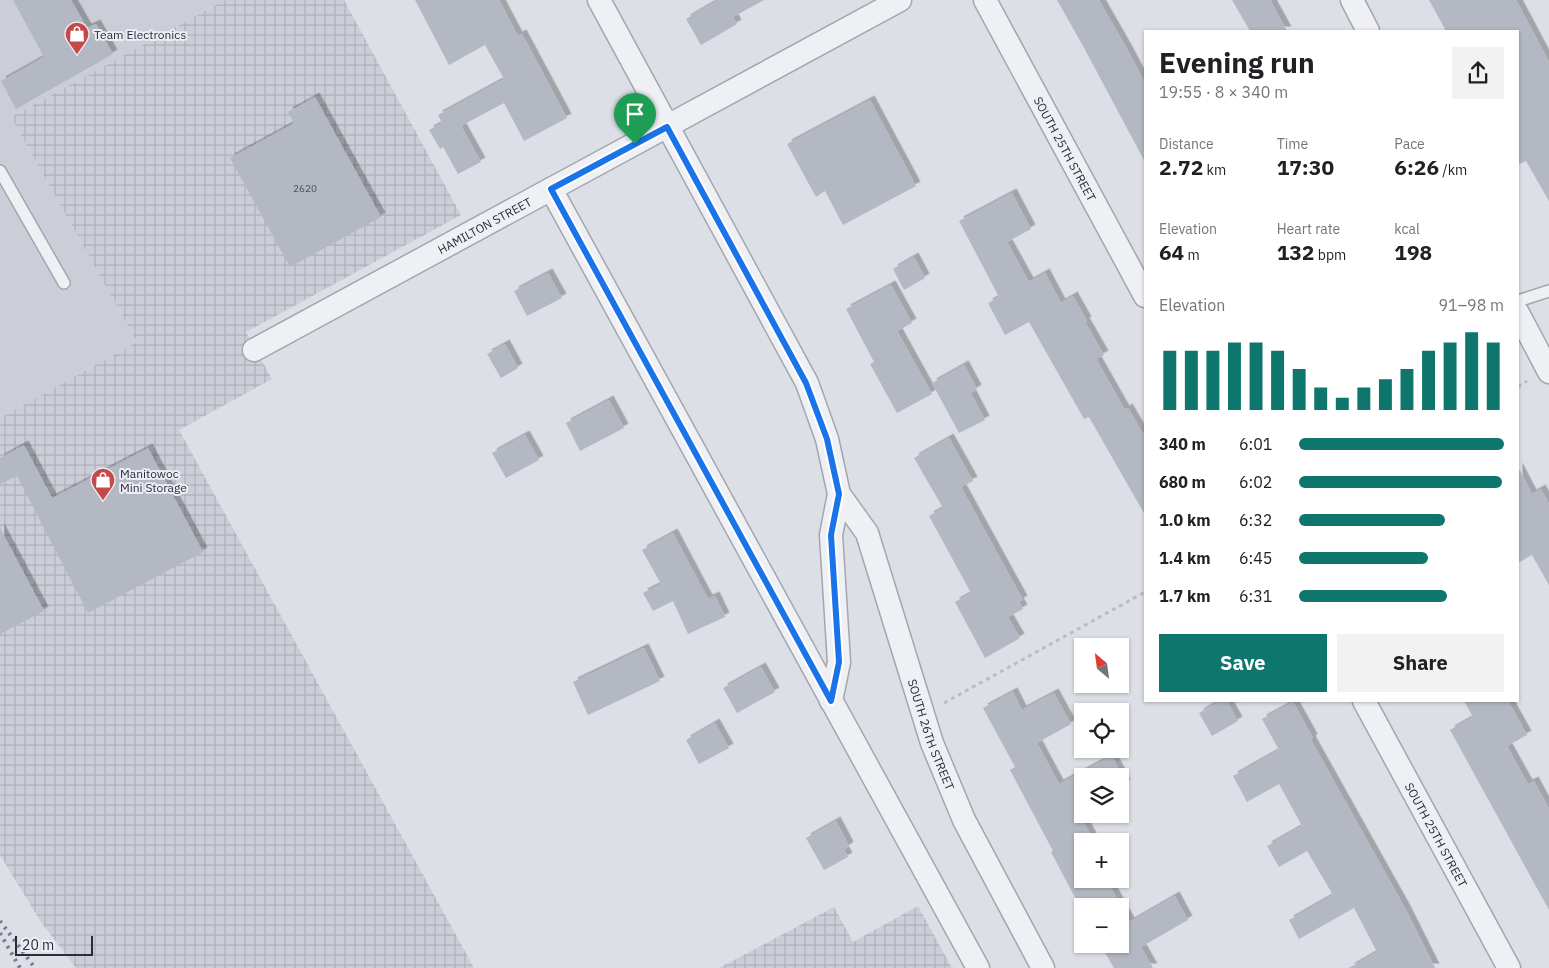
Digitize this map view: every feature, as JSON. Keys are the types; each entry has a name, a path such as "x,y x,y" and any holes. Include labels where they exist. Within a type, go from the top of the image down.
{"street":[{"name":"SOUTH 26TH STREET","path":"599,0 806,383 827,439 839,494 831,535 839,662 831,701"},
{"name":"HAMILTON STREET","path":"254,350 900,0"},
{"name":"SOUTH 25TH STREET","path":"985,0 1144,294"},
{"path":"1352,0 1367,30"},
{"path":"551,189 978,968"},
{"path":"1519,315 1549,372"},
{"name":"SOUTH 26TH STREET","path":"839,494 867,532 932,743 964,820 1043,968"},
{"name":"SOUTH 25TH STREET","path":"1365,702 1509,968"}],"lane":[{"path":"0,171 64,284"},
{"path":"1519,301 1549,291"}],"path":[{"path":"923,715 1144,593"}],"shaded area":[{"path":"0,0 225,0 11,117 137,342 0,418"},
{"path":"225,0 344,0 461,215 246,332 272,379 179,430 474,968 76,968 41,922 0,855 0,418 137,342 11,117"},
{"path":"918,906 952,968 719,968 834,907 853,942"}],"building":[{"name":"Team Electronics","path":"13,0 71,0 87,28 96,24 113,54 16,109 1,81 44,57"},
{"path":"415,0 499,0 518,36 522,34 567,118 524,141 504,103 461,126 481,162 458,174 443,147 440,149 429,130 442,123 438,115 504,79 485,45 449,65"},
{"path":"718,0 764,0 733,17 737,24 701,45 686,19"},
{"path":"1057,0 1099,0 1127,49 1144,81 1144,160"},
{"path":"1232,0 1270,0 1286,30 1249,30"},
{"path":"1429,0 1516,0 1549,62 1549,201 1526,161 1519,164 1519,30 1445,30"},
{"path":"315,97 381,217 290,267 230,158 294,123 288,112"},
{"path":"870,100 916,186 843,225 825,191 816,197 787,144"},
{"path":"1012,193 1031,229 1007,242 1029,282 1045,273 1061,303 1073,296 1104,355 1096,359 1125,410 1128,408 1144,435 1144,513 1089,417 1084,419 1029,322 1005,335 988,303 999,297 959,221"},
{"path":"914,257 925,278 904,290 893,269"},
{"path":"548,273 562,298 527,316 514,291"},
{"path":"891,285 912,323 897,331 932,394 897,413 870,364 874,362 846,309"},
{"path":"505,344 518,368 501,378 487,354"},
{"path":"964,365 977,389 971,393 985,420 959,433 932,383"},
{"path":"609,400 624,428 580,451 566,423"},
{"path":"525,435 539,460 506,478 492,453"},
{"path":"949,438 973,481 961,487 1023,600 1019,602 1023,609 1008,617 1020,638 985,658 955,602 971,593 929,516 943,508 914,458"},
{"path":"24,445 52,498 148,448 203,552 88,613 17,476 0,484 0,458"},
{"path":"1519,469 1532,494 1541,489 1549,504 1549,585 1532,555 1519,562"},
{"path":"0,528 44,611 0,634"},
{"path":"673,533 708,599 715,596 725,617 688,634 673,601 653,611 643,593 661,584 642,550"},
{"path":"644,648 660,681 588,715 573,682"},
{"path":"761,667 775,692 737,713 723,688"},
{"path":"1013,692 1022,710 1054,693 1071,724 1037,743 1059,784 1074,776 1074,823 1084,823 1090,833 1074,833 1074,888 1111,888 1117,898 1075,898 1051,852 1053,851 1010,770 1015,767 983,708"},
{"path":"1217,702 1228,702 1238,721 1212,736 1199,713"},
{"path":"1293,702 1313,738 1311,740 1406,910 1435,968 1349,968 1377,952 1354,908 1299,939 1289,920 1333,895 1307,851 1279,867 1267,846 1302,826 1279,784 1247,802 1233,776 1279,750 1262,719"},
{"path":"1465,702 1509,702 1527,735 1507,746 1528,784 1534,781 1549,809 1549,910 1450,730 1473,717"},
{"path":"715,723 729,748 699,764 686,740"},
{"path":"1108,758 1113,758 1118,768 1089,768"},
{"path":"836,821 849,846 844,850 848,857 824,870 806,838"},
{"path":"1175,896 1188,920 1141,947 1153,968 1114,968 1105,953 1129,953 1129,920 1130,922"}],"railway":[{"path":"0,921 35,968"},
{"path":"0,933 20,968"}],"place":[{"name":"Team Electronics","path":"77,55"},
{"name":"Manitowoc Mini Storage","path":"103,501"}],"route":[{"path":"667,127 806,383 827,439 839,494 831,535 839,662 831,701 551,189 635,144 667,127"}]}
